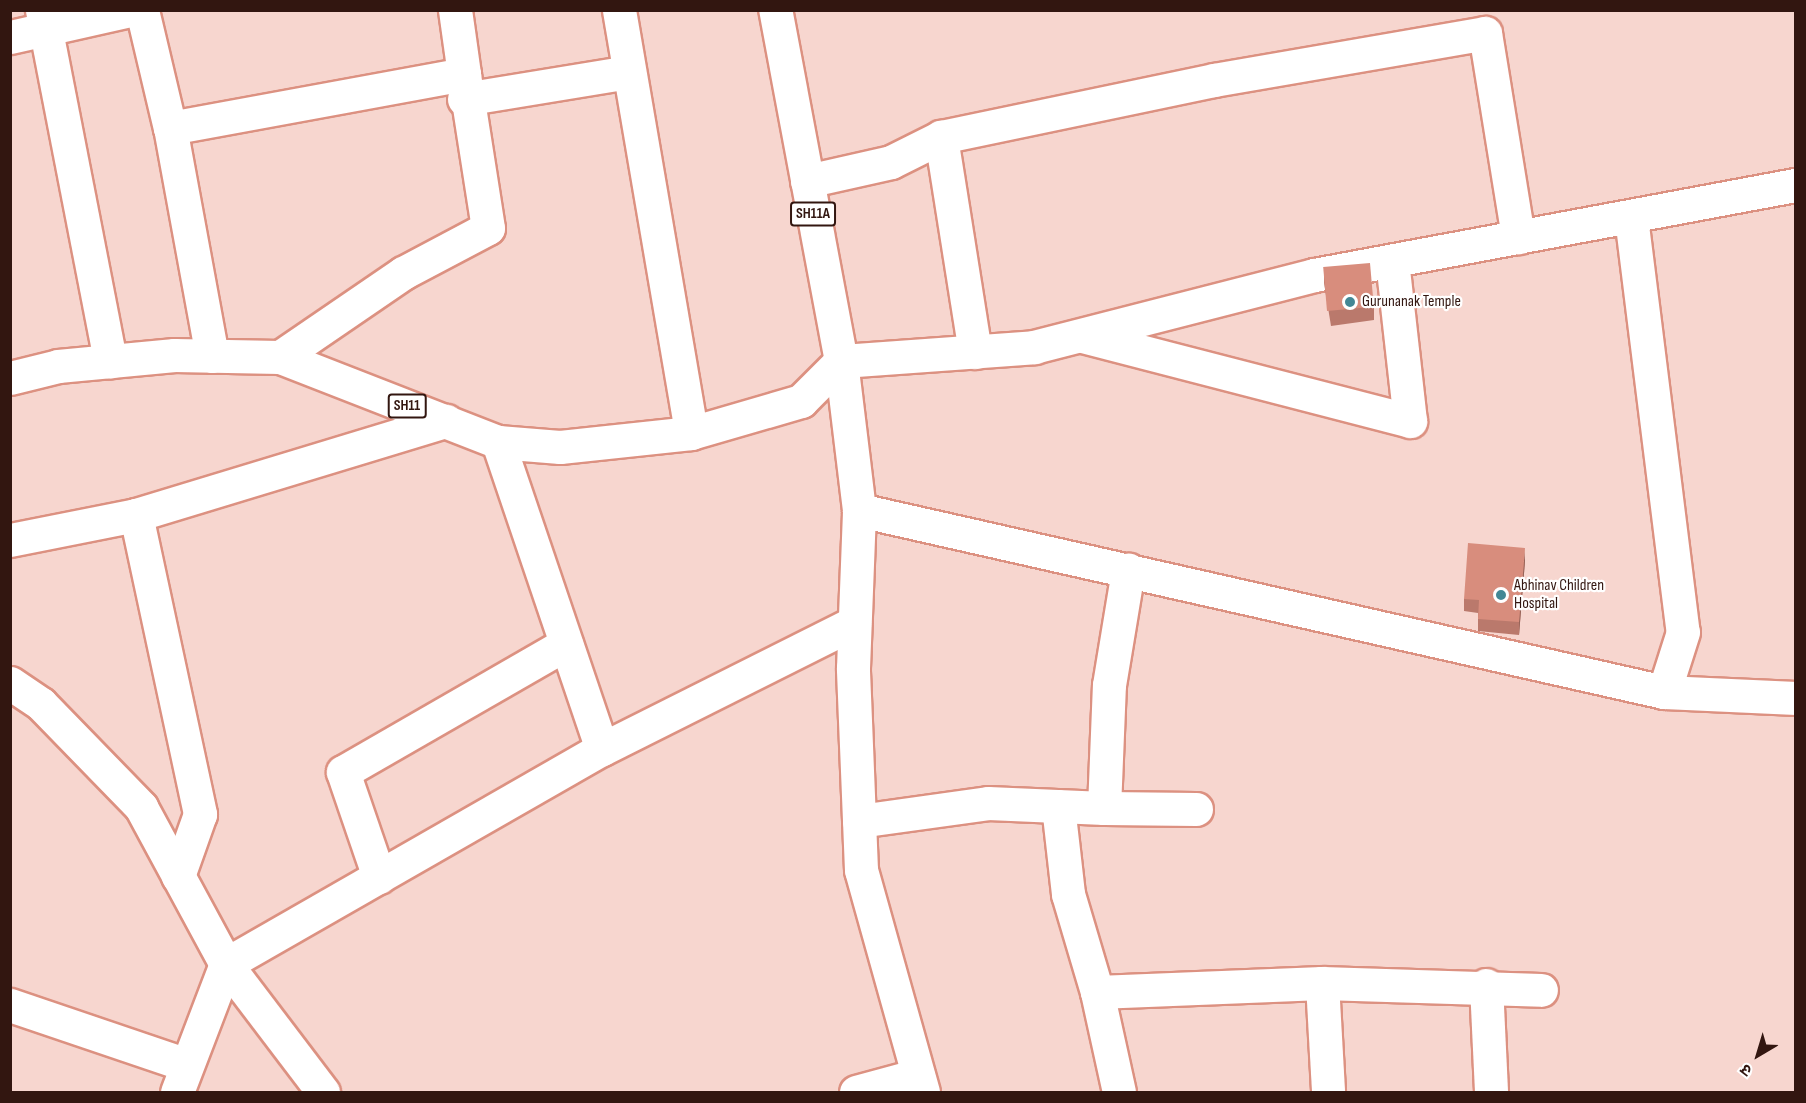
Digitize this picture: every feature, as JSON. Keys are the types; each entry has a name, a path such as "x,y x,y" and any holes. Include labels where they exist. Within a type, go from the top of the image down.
{"street":[{"path":"10,36 44,19 130,10"},
{"path":"142,10 170,128 212,356"},
{"path":"280,357 403,273 488,228 464,86 455,10"},
{"path":"619,10 691,433"},
{"name":"SH11A","path":"775,10 841,361"},
{"path":"44,19 110,361"},
{"path":"807,181 891,162 941,137 1214,80 1485,33 1518,237"},
{"path":"170,128 464,86 629,72"},
{"path":"941,137 975,352"},
{"path":"856,1092 921,1084 861,870 854,623 859,510 841,361 1034,347 1314,275 1796,185"},
{"path":"1631,217 1683,632 1664,692"},
{"path":"1080,335 1410,421 1392,261"},
{"name":"SH11","path":"10,378 110,361 212,356 280,357 498,442 560,447 691,433 801,401 841,361"},
{"path":"10,540 136,515 446,422"},
{"path":"498,442 602,749"},
{"path":"859,510 1664,692 1796,699"},
{"path":"136,515 201,814 178,876"},
{"path":"1104,808 1109,685 1128,570"},
{"path":"10,1005 181,1078 226,963 602,749 854,623"},
{"path":"379,877 343,772 566,644"},
{"path":"10,683 41,704 141,807 226,963 323,1092"},
{"path":"859,821 988,803 1196,809"},
{"path":"1058,806 1068,894 1097,992 1119,1092"},
{"path":"1097,992 1322,982 1486,985 1541,990"},
{"path":"1322,982 1328,1092"},
{"path":"1486,985 1491,1092"}],"building":[{"name":"Gurunanak Temple","path":"1370,263 1374,307 1327,311 1323,267"},
{"path":"1468,543 1525,548 1519,622 1478,619 1479,600 1464,599"}],"place":[{"name":"Gurunanak Temple","path":"1350,302"},
{"name":"Abhinav Children Hospital","path":"1501,595"}]}
